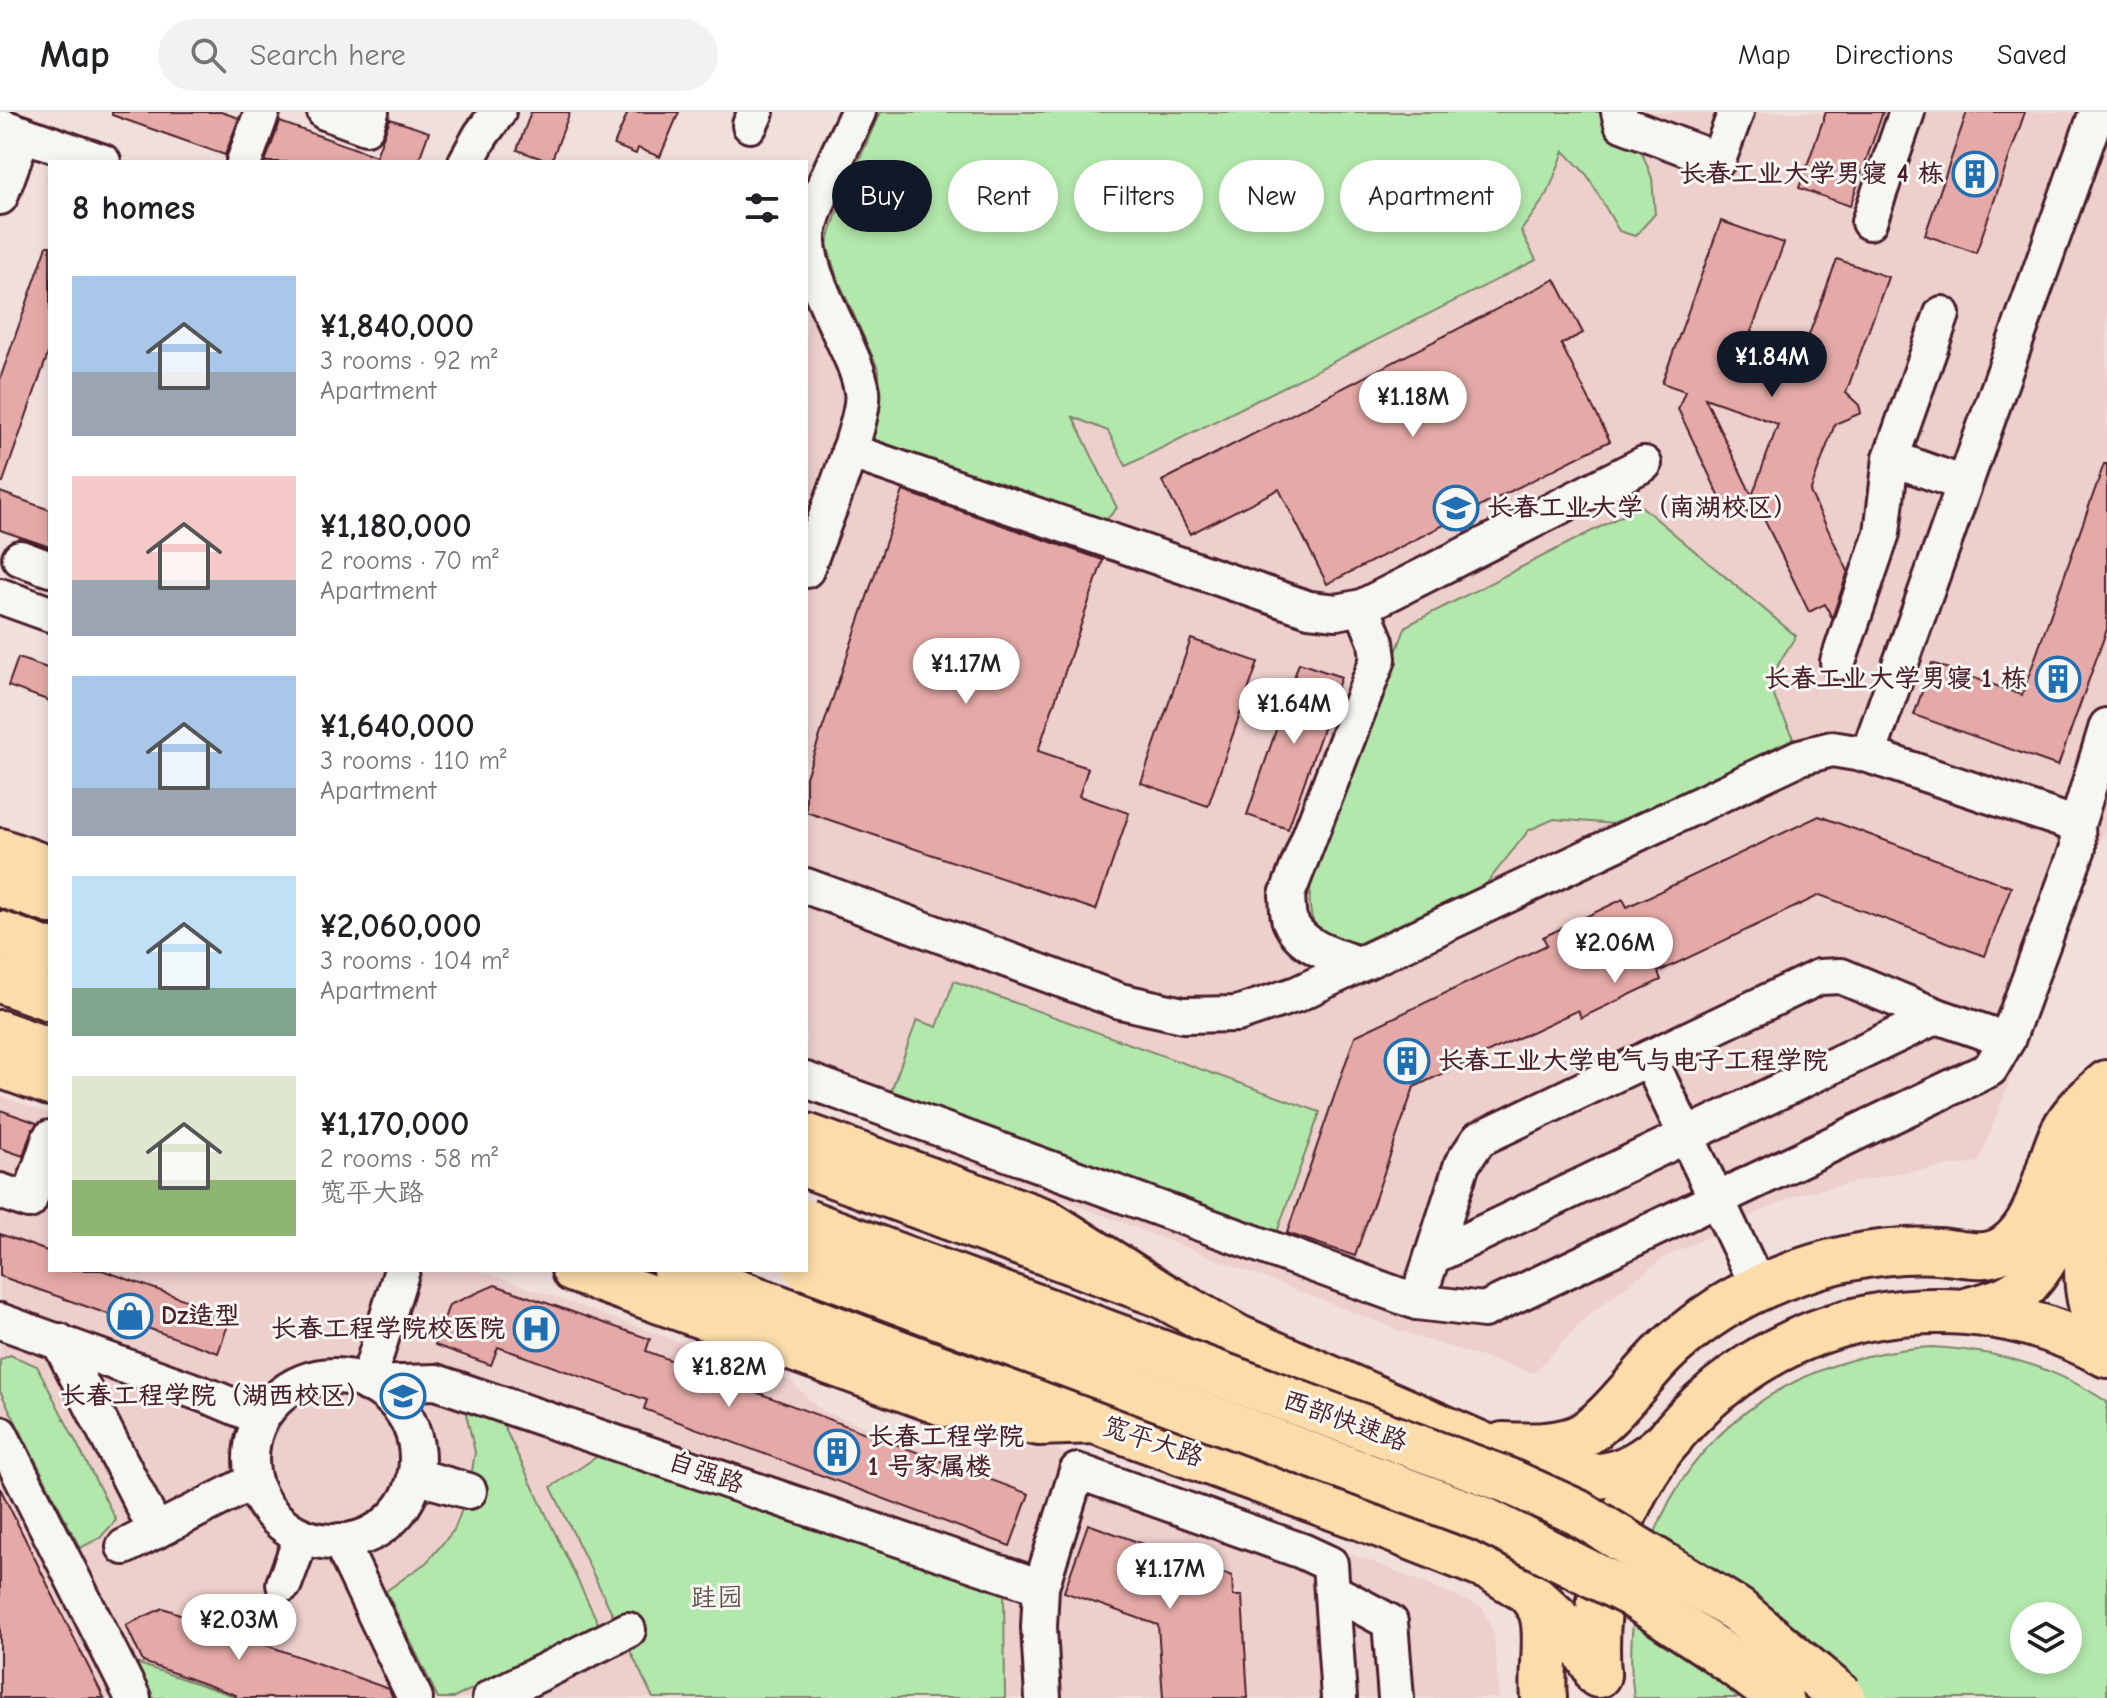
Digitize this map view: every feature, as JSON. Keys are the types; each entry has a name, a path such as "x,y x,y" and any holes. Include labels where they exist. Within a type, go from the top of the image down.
{"main road":[{"path":"0,851 48,868"},
{"path":"0,884 48,900"},
{"path":"0,934 48,951"},
{"path":"0,980 48,997"},
{"path":"0,1033 48,1050"},
{"path":"0,1065 48,1082"},
{"path":"1478,1444 1541,1446 1576,1438 1599,1425 1675,1344 1704,1320 1759,1288 1808,1269 1869,1254 1911,1250 1987,1257 2006,1248 2020,1236 2034,1209 2063,1132 2083,1103 2107,1083"},
{"path":"1968,1311 2020,1291 2042,1264 2064,1221 2107,1105"},
{"path":"808,1137 1045,1221 1162,1295 1238,1338 1535,1468 1575,1477 1619,1473 1643,1463 1720,1388 1779,1349 1811,1334 1879,1315 1914,1310 1968,1311 2018,1319 2052,1329 2107,1355"},
{"path":"808,1166 1162,1295"},
{"path":"2107,1174 2091,1224 2085,1277 2094,1322 2107,1345"},
{"name":"西部快速路","path":"808,1223 1489,1474 1577,1512 1737,1610 1843,1698"},
{"path":"2091,1224 2094,1245 2107,1275"},
{"name":"西部快速路","path":"808,1268 1483,1519 1631,1594 1713,1648 1780,1698"},
{"name":"宽平大路","path":"580,1272 946,1404 1039,1423 1095,1421 1368,1520 1492,1569 1529,1592 1571,1631 1600,1685"},
{"path":"681,1272 1008,1394 1095,1421"},
{"path":"1600,1685 1597,1636 1611,1555 1632,1499 1670,1439"},
{"path":"1529,1592 1542,1612 1545,1628 1544,1698"}],"street":[{"path":"245,160 262,112"},
{"path":"325,112 366,127 371,112"},
{"path":"467,160 498,112"},
{"path":"808,234 821,194 858,112"},
{"path":"1619,112 1622,124 1718,160 1736,112"},
{"path":"1869,222 1907,112"},
{"path":"1868,755 2097,112"},
{"path":"0,197 28,128 99,160"},
{"path":"808,248 813,268 863,393 849,451 808,564"},
{"path":"1838,662 1882,533 1891,458 1942,314"},
{"path":"849,451 1309,609 1337,612 1362,607 1644,464"},
{"path":"1891,458 1964,484"},
{"path":"0,596 48,613"},
{"path":"1359,964 1331,956 1301,939 1289,919 1287,895 1378,659 1376,642 1362,607"},
{"path":"808,1081 1417,1302 1484,1310 1990,1069 2007,1040 2078,848 2107,726"},
{"path":"808,887 1120,1001 1183,1015 1237,1014 1297,994 1800,757 1832,749 2090,807"},
{"path":"1417,1302 1462,1164 1479,1139 1819,977 1841,976 1937,1016 2007,1040"},
{"path":"1432,1257 1937,1016"},
{"path":"1649,1058 1759,1288"},
{"path":"0,1191 29,1201 48,1144"},
{"path":"367,1384 401,1272"},
{"path":"0,1321 261,1418"},
{"path":"59,1341 156,1531"},
{"path":"320,1377 349,1377 367,1384 376,1387 398,1405 413,1430 418,1458 413,1487 399,1512 379,1529 355,1540 329,1542 302,1536 281,1523 263,1503 254,1481 251,1453 261,1418 293,1387 320,1377"},
{"name":"自强路","path":"367,1384 436,1382 1041,1587"},
{"path":"0,1434 133,1698"},
{"path":"1043,1698 1039,1627 1041,1587 1077,1471 1302,1551 1330,1564 1339,1698"},
{"path":"415,1476 469,1491"},
{"path":"124,1547 254,1481"},
{"path":"284,1584 302,1536"},
{"path":"340,1541 415,1698"},
{"path":"1332,1591 1390,1622 1396,1698"},
{"path":"490,1698 628,1630"}],"shaded area":[{"name":"长春工业大学（南湖校区）","path":"840,112 2107,112 2107,824 1979,1162 1892,1174 1796,1195 1663,1258 1587,1316 1534,1373 1417,1337 808,1101 808,187"},
{"name":"长春工程学院（湖西校区）","path":"0,1096 48,1113 48,1272 484,1272 792,1382 820,1410 920,1447 1053,1449 1370,1561 1482,1607 1494,1634 1499,1698 0,1698"}],"green space":[{"path":"880,112 1631,112 1637,140 1652,178 1655,214 1635,236 1619,231 1587,175 1564,151 1548,193 1521,231 1536,260 1126,466 1108,431 1073,417 1117,508 1106,520 879,443 873,438 880,411 879,371 836,275 827,244 832,228 832,232 932,232 932,160 859,160"},
{"path":"1641,506 1796,636 1777,667 1772,687 1778,707 1794,738 1615,824 1554,819 1529,830 1486,884 1353,946 1328,938 1314,924 1311,915 1311,879 1406,626"},
{"path":"954,981 1320,1112 1277,1232 890,1094 917,1020 937,1027"},
{"path":"1931,1347 1978,1352 2045,1370 2107,1402 2107,1698 1634,1698 1631,1652 1641,1577 1657,1527 1681,1483 1711,1444 1746,1412 1786,1386 1831,1366 1879,1353"},
{"path":"10,1355 37,1366 116,1520 100,1538 80,1548 0,1391 0,1360"},
{"path":"464,1405 500,1418 599,1625 454,1698 438,1698 386,1591 427,1562 454,1530 469,1491 475,1452"},
{"name":"跬园","path":"601,1454 1004,1588 1005,1698 653,1698 551,1487"},
{"path":"133,1662 234,1696 151,1698"}],"building":[{"path":"112,112 221,112 239,118 225,155 112,115"},
{"path":"531,112 570,112 552,160 517,150"},
{"path":"628,112 679,112 660,157 638,148 636,154 614,145"},
{"path":"1826,112 1883,112 1850,206 1799,188"},
{"name":"长春工业大学男寝 4 栋","path":"1967,112 2025,112 1976,253 1925,235"},
{"path":"390,119 429,132 419,160 266,160 280,122 376,156"},
{"path":"1721,221 1784,243 1741,359 1793,378 1837,259 1888,277 1846,393 1859,405 1861,413 1835,424 1810,492 1848,571 1832,618 1825,604 1809,612 1764,519 1722,502 1678,409 1685,391 1662,383","holes":["1705,398 1778,424 1752,496"]},
{"path":"48,246 48,354 3,482 0,482 0,379"},
{"path":"1555,279 1583,333 1561,344 1610,441 1327,584 1279,489 1190,534 1162,481"},
{"name":"长春工业大学男寝 1 栋","path":"2104,464 2107,464 2107,629 2058,766 1914,715 1932,663 2022,695"},
{"path":"903,491 1103,560 1038,751 1088,768 1079,796 1129,813 1096,910 808,813 808,771"},
{"path":"0,492 48,509 48,546 0,530"},
{"path":"1191,639 1258,662 1208,806 1141,783"},
{"path":"18,658 48,668 48,700 8,686"},
{"path":"1299,663 1341,677 1288,829 1247,815"},
{"name":"长春工业大学电气与电子工程学院","path":"1819,816 2011,887 1985,956 1820,895 1658,972 1661,980 1581,1018 1578,1010 1414,1087 1355,1256 1287,1233 1355,1036 1547,945 1543,937 1623,899 1627,907"},
{"path":"0,1110 37,1123 23,1156 0,1148"},
{"path":"0,1234 48,1251 48,1272 108,1272 231,1316 218,1353 0,1276"},
{"name":"长春工程学院 1 号家属楼","path":"495,1285 650,1339 646,1351 1029,1494 1010,1546 644,1409 647,1400 498,1347 491,1365 435,1345 449,1305"},
{"path":"0,1488 67,1624 104,1698 0,1698"},
{"path":"1088,1524 1232,1576 1233,1596 1242,1596 1248,1698 1163,1698 1158,1625 1064,1592"},
{"path":"163,1608 389,1689 393,1698 235,1698 236,1695 143,1662 126,1625"}],"place":[{"name":"长春工业大学男寝 4 栋","path":"1975,174"},
{"name":"长春工业大学（南湖校区）","path":"1456,508"},
{"name":"长春工业大学男寝 1 栋","path":"2058,679"},
{"name":"长春工业大学电气与电子工程学院","path":"1407,1061"},
{"name":"Dz造型","path":"130,1316"},
{"name":"长春工程学院校医院","path":"536,1329"},
{"name":"长春工程学院（湖西校区）","path":"403,1396"},
{"name":"长春工程学院 1 号家属楼","path":"837,1452"}]}
